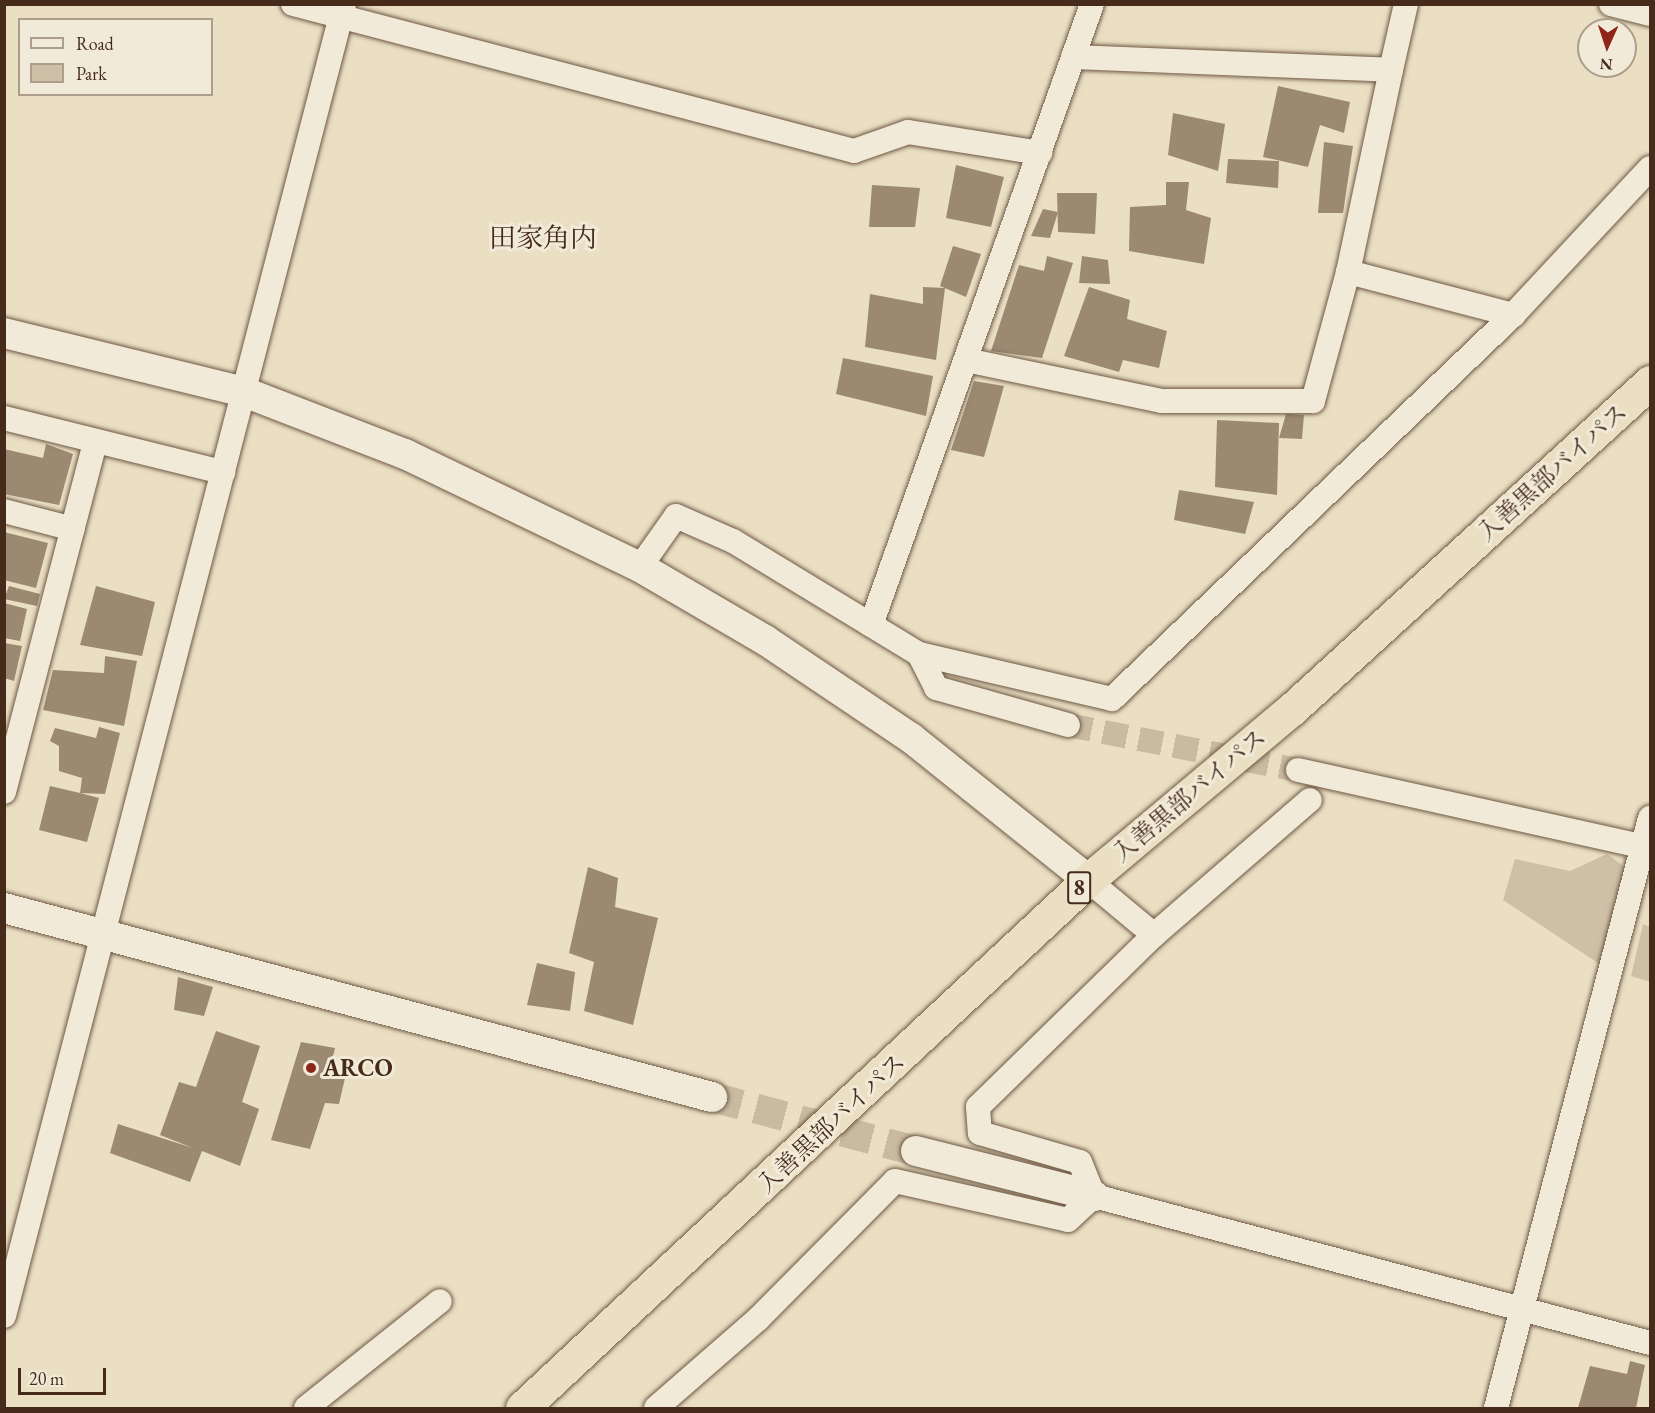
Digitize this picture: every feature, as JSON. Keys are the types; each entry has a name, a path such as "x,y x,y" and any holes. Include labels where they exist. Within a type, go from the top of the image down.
{"highway":[{"name":"入善黒部バイパス","path":"522,1408 1088,879 1292,709 1650,382"}],"street":[{"path":"293,4 342,11 854,151 908,132 1040,153"},
{"path":"871,625 1092,4"},
{"path":"966,360 1162,401 1313,401 1347,272 1406,4"},
{"path":"1611,4 1650,14"},
{"path":"4,1316 105,934 342,11"},
{"path":"1073,57 1391,70"},
{"path":"640,567 676,516 733,541 919,654 1112,699 1513,315 1650,168"},
{"path":"1347,272 1513,315"},
{"path":"4,333 244,392 405,454 640,567 765,639 911,738 1088,879 1154,935"},
{"path":"4,418 223,472"},
{"path":"4,792 95,442"},
{"path":"4,511 72,529"},
{"path":"919,654 936,688 1068,725"},
{"path":"1298,770 1647,847"},
{"path":"1094,1196 1080,1162 980,1133 978,1107 1154,935 1310,800"},
{"path":"1496,1408 1647,847 1650,818"},
{"path":"4,908 712,1097"},
{"path":"916,1151 1650,1343"},
{"path":"656,1408 758,1319 895,1181 1068,1220 1094,1196"},
{"path":"306,1408 440,1301"}],"green space":[{"path":"1607,854 1625,867 1601,965 1503,900 1515,859 1570,871"},
{"path":"1643,924 1650,927 1650,982 1631,976"}],"building":[{"path":"1278,86 1350,102 1344,133 1320,125 1308,167 1263,157"},
{"path":"1173,113 1225,124 1218,171 1168,155"},
{"path":"1324,142 1353,146 1343,213 1318,213"},
{"path":"1228,159 1279,161 1278,188 1226,183"},
{"path":"956,165 1004,177 991,227 946,218"},
{"path":"1166,182 1189,182 1186,210 1211,218 1204,264 1129,251 1130,207 1166,205"},
{"path":"872,185 920,188 915,227 869,227"},
{"path":"1057,193 1097,193 1095,234 1058,232"},
{"path":"1043,209 1058,212 1050,238 1031,236"},
{"path":"953,246 981,254 966,297 940,286"},
{"path":"1047,256 1073,263 1042,358 991,351 1019,265 1044,271"},
{"path":"1082,256 1108,260 1110,284 1079,283"},
{"path":"923,287 945,288 936,360 865,347 870,294 923,304"},
{"path":"1089,287 1130,300 1127,319 1167,331 1159,368 1123,360 1119,372 1064,356"},
{"path":"843,358 933,376 926,416 836,394"},
{"path":"974,381 1004,386 984,457 951,450"},
{"path":"1286,414 1304,415 1302,439 1279,438"},
{"path":"1217,420 1279,423 1277,495 1215,487"},
{"path":"46,444 73,454 59,505 4,494 4,449 43,458"},
{"path":"1179,490 1254,502 1245,534 1174,520"},
{"path":"4,532 48,543 36,588 4,580"},
{"path":"9,586 40,594 37,606 4,599"},
{"path":"96,586 155,602 142,656 80,645"},
{"path":"4,603 27,609 20,641 4,638"},
{"path":"4,643 22,646 14,681 4,678"},
{"path":"105,656 137,661 124,726 43,710 53,670 104,673"},
{"path":"99,727 120,733 105,794 80,793 82,778 59,771 59,746 50,741 55,728 96,738"},
{"path":"50,786 99,798 87,842 39,830"},
{"path":"588,867 618,878 615,907 658,918 633,1025 584,1011 594,962 569,953"},
{"path":"537,963 575,972 570,1011 527,1005"},
{"path":"178,977 213,987 204,1016 174,1010"},
{"path":"216,1031 260,1046 242,1102 259,1109 240,1166 202,1151 190,1182 110,1153 118,1124 193,1148 160,1135 179,1082 196,1087"},
{"path":"301,1042 335,1048 328,1078 345,1078 339,1104 325,1103 310,1149 271,1140"},
{"path":"1630,1361 1645,1365 1636,1408 1578,1408 1590,1366 1627,1374"}],"tunnel":[{"path":"1068,725 1298,770"},
{"path":"712,1097 916,1151"}],"place":[{"name":"ARCO","path":"311,1068"}],"district":[{"name":"田家角内","path":"543,238"}]}
